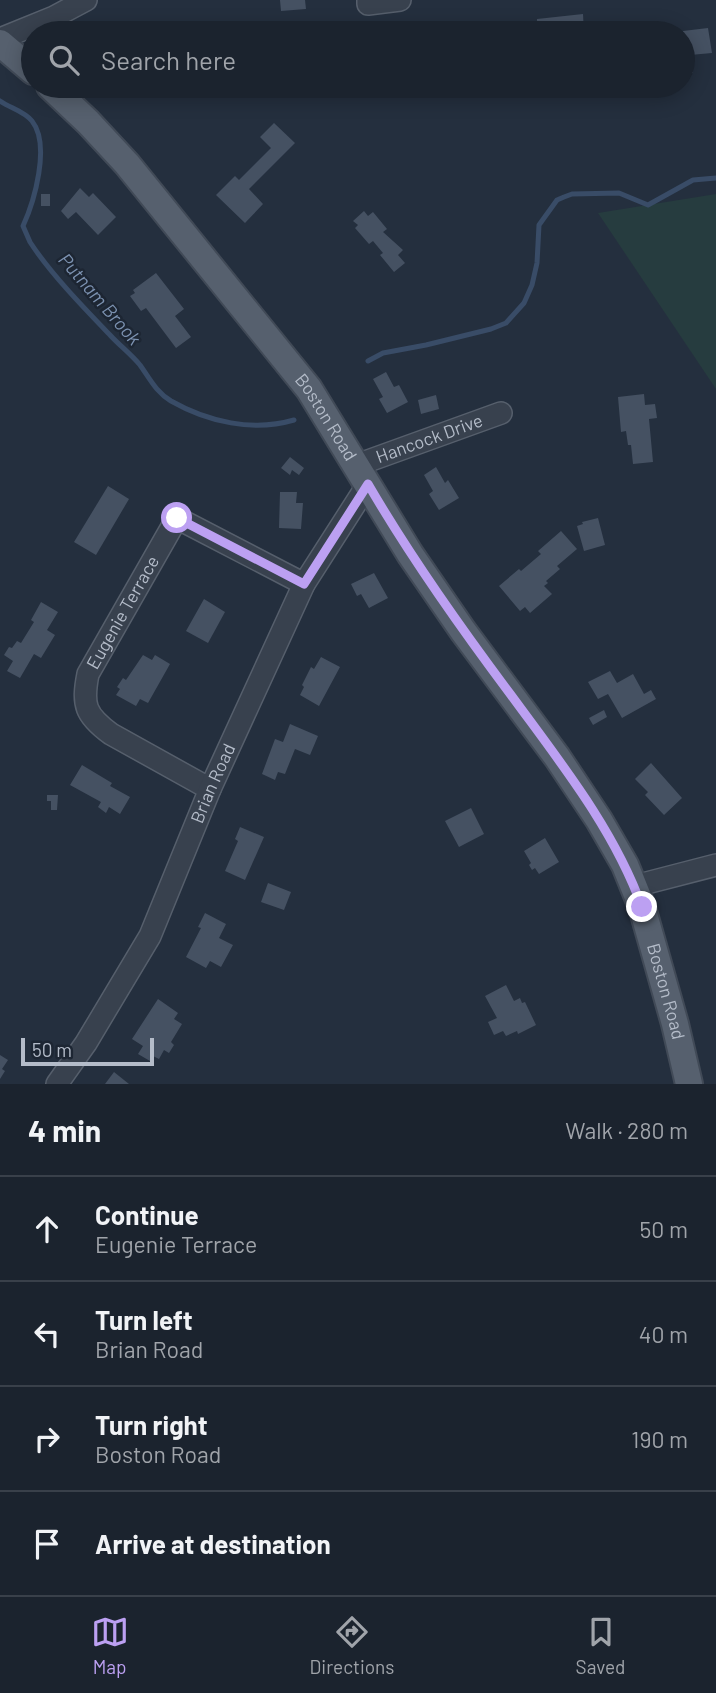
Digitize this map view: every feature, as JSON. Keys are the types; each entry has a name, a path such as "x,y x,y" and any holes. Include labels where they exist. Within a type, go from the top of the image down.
{"main road":[{"path":"0,41 21,60"},
{"name":"Boston Road","path":"63,98 127,164 287,360 321,407 433,589 578,789 612,842 635,886 662,975 689,1084"}],"street":[{"path":"47,21 86,0"},
{"path":"368,2 400,0"},
{"path":"0,41 21,32"},
{"name":"Hancock Drive","path":"362,474 501,413"},
{"name":"Brian Road","path":"57,1084 86,1043 150,936 210,789 304,584 362,474"},
{"name":"Eugenie Terrace","path":"210,789 96,723 87,710 84,693 89,674 177,518 304,584"},
{"path":"635,886 716,865"}],"green space":[{"path":"716,194 716,389 598,213"}],"building":[{"path":"280,0 305,0 306,9 281,11"},
{"path":"583,14 583,21 537,21"},
{"path":"708,28 712,53 695,55 695,30"},
{"path":"274,123 295,143 249,189 263,204 245,223 216,195 235,176 239,180 271,148 260,137"},
{"path":"80,188 89,197 93,193 116,217 98,235 76,212 68,219 61,211"},
{"path":"41,194 50,194 50,206 41,206"},
{"path":"364,211 368,216 373,212 387,229 383,232 403,250 398,255 405,263 394,272 373,241 369,244 355,228 358,225 353,221"},
{"path":"156,273 184,309 175,316 191,337 176,348 146,308 141,311 130,296 135,293 133,290"},
{"path":"386,372 394,387 399,385 408,402 387,413 379,399 383,397 373,379"},
{"path":"644,394 645,405 655,404 657,418 649,419 653,462 633,464 626,431 621,432 618,397"},
{"path":"436,395 439,409 421,414 418,400"},
{"path":"290,457 304,468 299,475 292,470 290,475 281,468"},
{"path":"436,467 445,483 448,480 459,498 439,510 429,494 433,491 424,475"},
{"path":"108,486 129,499 96,555 74,542"},
{"path":"280,492 297,492 296,503 303,503 301,529 279,528"},
{"path":"598,518 605,545 584,551 577,526"},
{"path":"561,531 577,549 557,566 560,569 546,581 548,583 544,586 552,594 530,613 525,607 520,611 499,586 541,554 538,551"},
{"path":"374,573 388,598 369,608 361,594 357,596 351,584"},
{"path":"204,599 225,612 208,643 186,631"},
{"path":"41,602 58,612 47,630 55,635 41,658 34,654 20,678 7,671 13,661 4,655 17,641 21,643 34,622 31,620"},
{"path":"143,655 152,660 155,655 170,664 148,703 140,699 136,706 116,695 120,689 117,687 123,678 126,680"},
{"path":"321,657 340,667 319,706 300,695 311,667 314,669"},
{"path":"610,671 617,683 633,674 644,694 651,690 656,699 622,718 608,694 598,699 588,682"},
{"path":"604,710 607,717 593,725 589,718"},
{"path":"290,724 318,736 310,755 295,749 285,774 278,772 275,780 262,774 275,739 283,742"},
{"path":"651,763 682,798 664,815 645,795 648,792 635,779"},
{"path":"82,765 130,797 120,814 109,807 106,813 98,807 101,802 70,785"},
{"path":"47,795 58,795 57,810 51,810 51,801 47,801"},
{"path":"471,808 484,834 459,847 445,821"},
{"path":"240,827 264,837 245,880 225,871 238,841 235,839"},
{"path":"545,838 559,862 539,874 535,868 532,870 524,851"},
{"path":"268,883 291,892 284,910 261,902"},
{"path":"205,913 226,924 219,938 233,945 221,967 210,961 206,968 186,957 201,928 198,927"},
{"path":"506,985 514,1001 520,998 522,1003 525,1002 536,1025 518,1034 517,1031 506,1036 503,1031 494,1035 488,1022 497,1018 485,996"},
{"path":"158,999 178,1013 174,1019 182,1024 171,1042 174,1045 169,1053 164,1050 159,1059 153,1056 150,1061 138,1054 143,1046 132,1039"},
{"path":"0,1055 8,1060 0,1079"},
{"path":"114,1072 129,1084 105,1084"}],"waterway":[{"name":"Putnam Brook","path":"0,101 29,118 38,131 39,174 23,226 30,242 47,266 133,357 157,389 171,401 200,415 231,423 263,425 294,420"},
{"name":"Putnam Brook","path":"368,361 383,353 426,345 506,323 524,303 532,285 537,263 539,225 557,200 572,194 619,193 648,205 693,180 716,178"}],"route":[{"path":"177,518 304,584 368,484 433,589 578,789 625,865 642,907"}]}
